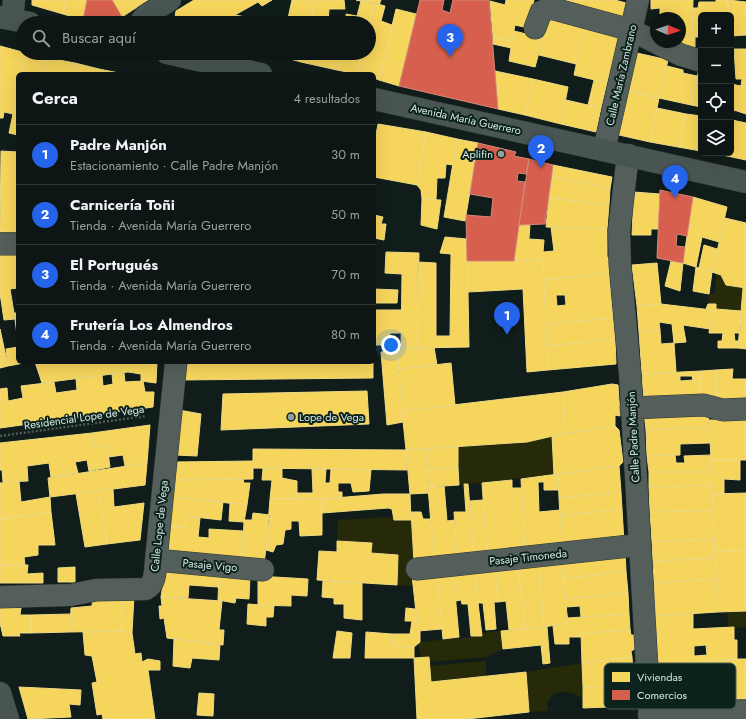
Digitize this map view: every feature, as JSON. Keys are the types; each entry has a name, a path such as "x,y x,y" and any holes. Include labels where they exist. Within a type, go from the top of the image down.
{"main road":[{"path":"145,16 170,0"},
{"path":"190,60 222,70 242,72"},
{"name":"Avenida María Guerrero","path":"376,99 746,182"},
{"path":"0,693 8,719"}],"street":[{"name":"Calle María Zambrano","path":"604,150 638,0"},
{"path":"535,28 541,12 550,8 631,30 682,55 698,60"},
{"name":"Calle Padre Manjón","path":"628,155 619,231 620,265 630,374 647,663"},
{"path":"0,244 16,244"},
{"name":"Calle Lope de Vega","path":"0,597 70,595 96,590 146,589 153,582 176,364"},
{"path":"631,408 704,406 723,410 746,409"},
{"name":"Pasaje Timoneda","path":"417,569 639,546"},
{"name":"Pasaje Vigo","path":"156,560 263,570"},
{"path":"650,717 746,711"}],"path":[{"name":"Residencial Lope de Vega","path":"0,436 170,414"}],"green space":[{"path":"716,274 721,275 726,285 743,288 741,311 716,309 716,304 708,304 709,294 715,293"},
{"path":"552,436 554,475 459,485 458,446"},
{"path":"393,517 394,520 411,520 415,574 412,575 413,586 397,585 398,555 371,553 372,543 337,541 338,520"},
{"path":"728,611 746,611 746,627 728,628"},
{"path":"501,631 503,649 486,657 429,662 421,658 418,644 420,642 481,636 481,633"},
{"path":"486,661 486,676 431,682 429,666"},
{"path":"582,663 583,699 569,693 554,693 547,703 548,711 529,712 526,672"}],"building: Viviendas":[{"path":"32,0 66,0 63,14 32,5"},
{"path":"66,0 87,0 84,16 70,16 63,14"},
{"path":"112,0 148,0 124,16 121,16"},
{"path":"194,0 272,0 262,6 258,2 235,15 240,16 175,16 176,11"},
{"path":"292,0 315,0 312,16 289,16"},
{"path":"315,0 344,0 345,9 329,9 328,16 312,16"},
{"path":"356,0 381,0 379,5"},
{"path":"506,0 534,0 528,28 515,25 512,41 493,37 490,1 505,5"},
{"path":"561,0 615,0 626,3 623,17"},
{"path":"651,0 693,0 692,37 695,37 695,52 686,47 686,12 660,12 660,8 651,9"},
{"path":"716,0 728,0 728,12 698,12 698,37 692,37 693,8 698,8 699,2 716,2"},
{"path":"728,0 746,2 746,35 734,36 734,12 728,12"},
{"path":"361,1 374,3 371,16 357,16"},
{"path":"374,3 385,6 381,21 392,25 379,80 376,79 376,72 357,72 360,60 376,60 376,16 371,16"},
{"path":"396,9 416,14 399,86 379,80"},
{"path":"346,14 357,16 346,16"},
{"path":"547,19 584,28 576,64 539,55"},
{"path":"584,28 619,36 607,83 574,75"},
{"path":"514,31 543,38 535,67 509,61 511,48 493,44 493,37 512,41"},
{"path":"0,46 16,50 16,60 24,60 21,72 16,72 16,100 13,114 4,112 3,118 0,118"},
{"path":"734,49 746,49 746,87 741,86 742,79 736,79"},
{"path":"637,53 668,60 659,98 628,91"},
{"path":"24,60 48,60 44,72 21,72"},
{"path":"48,60 59,60 75,63 73,72 44,72"},
{"path":"301,60 339,60 337,70 301,62"},
{"path":"339,60 360,60 357,72 337,70"},
{"path":"75,63 99,69 98,72 73,72"},
{"path":"667,66 683,70 683,73 697,76 691,105 659,98"},
{"path":"99,69 114,72 98,72"},
{"path":"495,71 533,79 525,115 498,109"},
{"path":"698,74 698,106 691,105"},
{"path":"533,79 568,87 561,124 525,115"},
{"path":"594,80 607,83 601,108 588,105"},
{"path":"734,85 746,87 746,114 734,110"},
{"path":"628,91 659,98 650,142 619,135"},
{"path":"16,100 16,135 9,133"},
{"path":"566,100 601,108 596,132 561,124"},
{"path":"657,108 686,114 678,147 650,142"},
{"path":"686,114 698,116 698,150 678,147"},
{"path":"734,120 746,123 746,160 727,156 734,156"},
{"path":"378,124 426,132 417,185 376,177 376,134"},
{"path":"426,132 457,139 453,165 446,164 445,178 437,178 436,200 422,199 421,190 417,185"},
{"path":"457,139 478,143 465,221 444,217"},
{"path":"1,151 16,152 16,232 0,232"},
{"path":"553,165 612,177 610,189 552,176"},
{"path":"552,176 610,189 609,205 549,198"},
{"path":"634,192 660,194 658,229 651,229 651,235 632,235"},
{"path":"693,197 727,207 719,242 702,237 696,267 683,263"},
{"path":"549,198 609,205 607,229 546,227"},
{"path":"422,199 441,200 437,229 421,225"},
{"path":"376,215 383,217 381,224 386,224 384,240 376,238"},
{"path":"725,218 746,223 746,288 726,285 721,275 712,272"},
{"path":"530,224 529,239 544,240 543,252 554,251 551,227 607,229 607,257 609,258 609,273 544,280 543,260 514,261 519,225"},
{"path":"445,237 467,239 469,347 417,348 418,262 436,263 436,336 450,336 451,254 440,253"},
{"path":"704,245 717,249 712,272 699,268"},
{"path":"0,252 16,252 16,288 10,289 15,319 4,320 0,293"},
{"path":"386,252 419,253 417,348 401,350 402,274 385,273"},
{"path":"543,260 548,370 527,372 523,289 468,292 467,261"},
{"path":"671,261 683,263 680,291 665,286"},
{"path":"657,263 661,304 637,306 632,265"},
{"path":"696,267 712,272 709,294 693,291"},
{"path":"609,273 613,318 546,324 544,280","holes":["556,295 565,295 566,305 557,306"]},
{"path":"743,288 746,288 746,300 742,300"},
{"path":"376,289 398,290 397,303 376,303"},
{"path":"742,300 746,300 746,349 738,348"},
{"path":"661,304 712,310 710,329 683,325 686,342 674,343 672,324 659,322 660,330 639,332 637,306"},
{"path":"708,304 716,304 716,309 741,311 740,333 734,333 735,341 738,341 738,348 718,348 718,341 722,341 723,333 709,333 712,310 706,309"},
{"path":"376,310 402,310 401,333 390,333 389,345 376,345"},
{"path":"14,313 16,313 16,327"},
{"path":"613,318 615,339 547,346 546,324"},
{"path":"0,329 8,366 0,368"},
{"path":"660,330 661,344 674,343 676,372 642,374 639,332"},
{"path":"615,339 616,364 548,370 547,346"},
{"path":"16,347 16,364 18,364 8,366 6,349"},
{"path":"434,347 437,365 399,369 397,350"},
{"path":"397,350 403,422 387,425 381,352"},
{"path":"451,363 455,405 402,411 399,369"},
{"path":"36,364 157,364 156,383 141,381 141,374 128,372 42,383"},
{"path":"184,364 373,364 373,378 182,380"},
{"path":"733,369 732,379 746,379 746,400 717,401 716,370"},
{"path":"716,370 717,401 701,401 701,371"},
{"path":"701,371 701,401 644,403 642,374","holes":["680,376 692,376 693,380 680,381"]},
{"path":"124,373 125,382 143,381 145,392 154,392 153,407 0,428 0,389 7,388 8,401 23,398 21,386 54,382 56,393 77,390 76,379 102,375 103,386 113,384 112,374"},
{"path":"612,384 618,385 620,416 615,415 615,426 566,433 563,392"},
{"path":"367,391 369,424 221,430 223,394"},
{"path":"563,392 566,433 527,442 406,450 402,411"},
{"path":"179,410 201,414 197,456 175,455"},
{"path":"708,411 709,427 646,430 644,414"},
{"path":"709,420 746,420 746,460 711,460"},
{"path":"150,425 147,463 125,466 123,455 108,457 107,445 93,447 92,433"},
{"path":"615,426 619,430 623,462 619,466 554,475 552,436"},
{"path":"709,427 710,443 680,444 680,455 647,456 646,430"},
{"path":"92,433 93,447 107,445 110,467 89,471 87,460 75,462 78,473 51,477 49,463 27,466 28,481 3,482 2,470 0,470 0,443"},
{"path":"458,446 458,467 427,470 426,449"},
{"path":"253,449 406,450 407,470 253,468 253,479 173,480 174,462 253,461"},
{"path":"426,449 429,493 410,494 406,450"},
{"path":"675,455 676,463 685,463 684,456 711,455 711,472 649,472 647,456"},
{"path":"711,460 740,460 740,480 724,479 724,494 712,494"},
{"path":"147,463 145,485 50,497 48,478"},
{"path":"619,466 621,492 559,498 558,474"},
{"path":"458,467 459,485 428,487 427,470"},
{"path":"263,468 282,468 282,478 297,481 297,499 270,499 272,480 262,480"},
{"path":"312,469 326,469 325,483 330,483 331,469 371,470 369,491 353,492 351,483 338,483 338,492 342,492 342,498 297,499 297,493 313,493"},
{"path":"649,472 711,472 712,485 649,487"},
{"path":"558,474 559,490 544,490 544,482 538,482 539,512 560,510 562,548 525,553 521,479"},
{"path":"243,479 244,483 250,483 247,505 171,497 173,480"},
{"path":"512,480 512,488 522,488 525,553 487,556 482,483"},
{"path":"19,481 21,502 50,497 51,512 0,519 0,483"},
{"path":"464,484 468,484 474,557 457,558 454,512 466,512"},
{"path":"444,485 447,521 455,520 457,558 434,561 428,487"},
{"path":"712,485 713,510 650,512 649,487"},
{"path":"113,489 114,507 144,503 140,540 107,544 99,491"},
{"path":"99,491 107,544 85,547 76,494"},
{"path":"621,492 622,509 560,516 559,498"},
{"path":"746,493 746,550 715,552 712,494"},
{"path":"383,494 410,494 411,520 394,520 392,509 388,508 322,513 322,499"},
{"path":"171,497 223,502 221,520 186,516 185,528 168,526"},
{"path":"270,499 322,499 322,535 300,536 299,521 291,521 291,529 285,530 283,544 276,545 273,552 266,550"},
{"path":"483,500 487,556 474,557 470,501"},
{"path":"230,503 247,505 244,522 229,521"},
{"path":"622,509 624,542 562,548 560,516"},
{"path":"713,510 714,539 652,542 650,512"},
{"path":"51,512 55,545 38,545 38,555 24,557 25,565 0,565 0,519"},
{"path":"411,512 421,512 423,519 431,519 434,561 414,562"},
{"path":"253,513 270,515 264,564 242,562 244,520 252,520"},
{"path":"186,516 200,518 198,537 209,538 209,529 243,531 242,562 166,555 168,526 185,528"},
{"path":"714,539 715,558 653,561 652,542"},
{"path":"337,541 372,543 371,553 398,555 397,585 317,580 319,551 337,552"},
{"path":"746,550 746,611 718,612 715,552"},
{"path":"625,551 626,571 563,579 561,561"},
{"path":"715,558 716,579 654,583 653,561"},
{"path":"561,561 568,623 544,627 539,564"},
{"path":"539,564 544,627 525,629 518,566"},
{"path":"0,565 28,565 27,574 43,573 43,583 0,583"},
{"path":"518,566 525,629 509,630 506,601 498,602 495,567"},
{"path":"75,567 75,582 58,582 58,568"},
{"path":"495,567 498,602 494,602 496,629 486,630 483,603 478,603 475,570"},
{"path":"165,570 219,573 218,587 189,585 188,598 161,597"},
{"path":"475,570 482,636 471,636 468,604 462,604 461,600 456,601 453,572"},
{"path":"626,571 628,593 565,599 563,579"},
{"path":"453,572 459,637 443,639 437,573"},
{"path":"219,573 250,576 249,599 236,598 235,603 218,600"},
{"path":"437,573 442,629 418,631 412,575"},
{"path":"258,576 308,579 307,596 291,595 291,606 258,605"},
{"path":"716,579 718,612 655,616 654,583"},
{"path":"323,581 362,583 362,620 344,618 344,604 334,604 334,598 322,597"},
{"path":"93,593 123,595 121,631 70,632 71,608 92,606"},
{"path":"628,593 629,614 581,617 580,606 566,607 565,599"},
{"path":"123,595 134,596 132,633 121,631"},
{"path":"161,597 222,601 219,630 224,630 223,645 167,638 164,618 160,619 159,606 162,606"},
{"path":"248,604 274,606 273,617 266,617 266,626 247,624"},
{"path":"0,607 21,608 20,615 31,615 31,633 19,633 20,636 3,636 0,623"},
{"path":"406,608 415,609 418,631 420,631 420,642 414,647 393,646 392,634 410,634 412,621 405,621"},
{"path":"693,613 693,629 734,627 734,640 737,640 737,659 707,661 707,663 658,663 655,616","holes":["706,645 707,655 694,656 694,646"]},
{"path":"71,614 70,632 31,633 31,615"},
{"path":"629,614 630,629 581,634 581,637 569,637 569,644 555,644 553,626 568,623 567,618"},
{"path":"547,627 550,663 543,664 541,645 503,649 501,631"},
{"path":"630,629 631,635 634,635 635,649 631,651 632,657 582,663 581,634"},
{"path":"121,631 132,633 135,654 141,653 142,662 148,659 160,661 160,670 148,670 155,719 103,719 102,714 97,715 92,683 97,682 92,656 85,655 83,632"},
{"path":"337,631 352,633 350,658 333,658"},
{"path":"366,632 392,634 393,646 414,647 414,658 365,658"},
{"path":"174,639 220,644 219,660 192,658 190,668 173,666"},
{"path":"429,657 431,682 526,672 529,712 467,719 417,719 414,658"},
{"path":"632,657 632,663 604,663 604,688 583,687 582,663"},
{"path":"733,659 733,663 707,663 707,661"},
{"path":"733,659 746,659 746,699 736,699 736,663 733,663"},
{"path":"19,687 81,690 80,705 69,704 71,717 28,719"},
{"path":"583,687 604,688 604,707 583,708"},
{"path":"199,693 214,694 213,716 197,715"}],"building: Comercios":[{"path":"87,0 112,0 121,16 84,16"},
{"path":"420,0 444,0 442,10 450,13 453,0 489,0 498,109 399,86"},
{"path":"478,143 516,152 514,156 529,159 526,174 518,173 517,181 525,182 514,261 467,261 466,215 491,217 493,198 470,194"},
{"path":"529,159 553,165 545,224 519,225"},
{"path":"660,190 693,197 687,236 677,234 676,246 685,247 683,263 657,258"}],"place":[{"name":"El Portugués","path":"450,57"},
{"name":"Aplifin","path":"501,154"},
{"name":"Carnicería Toñi","path":"541,168"},
{"name":"Frutería Los Almendros","path":"675,198"},
{"name":"Padre Manjón","path":"507,335"},
{"name":"Lope de Vega","path":"291,417"}]}
